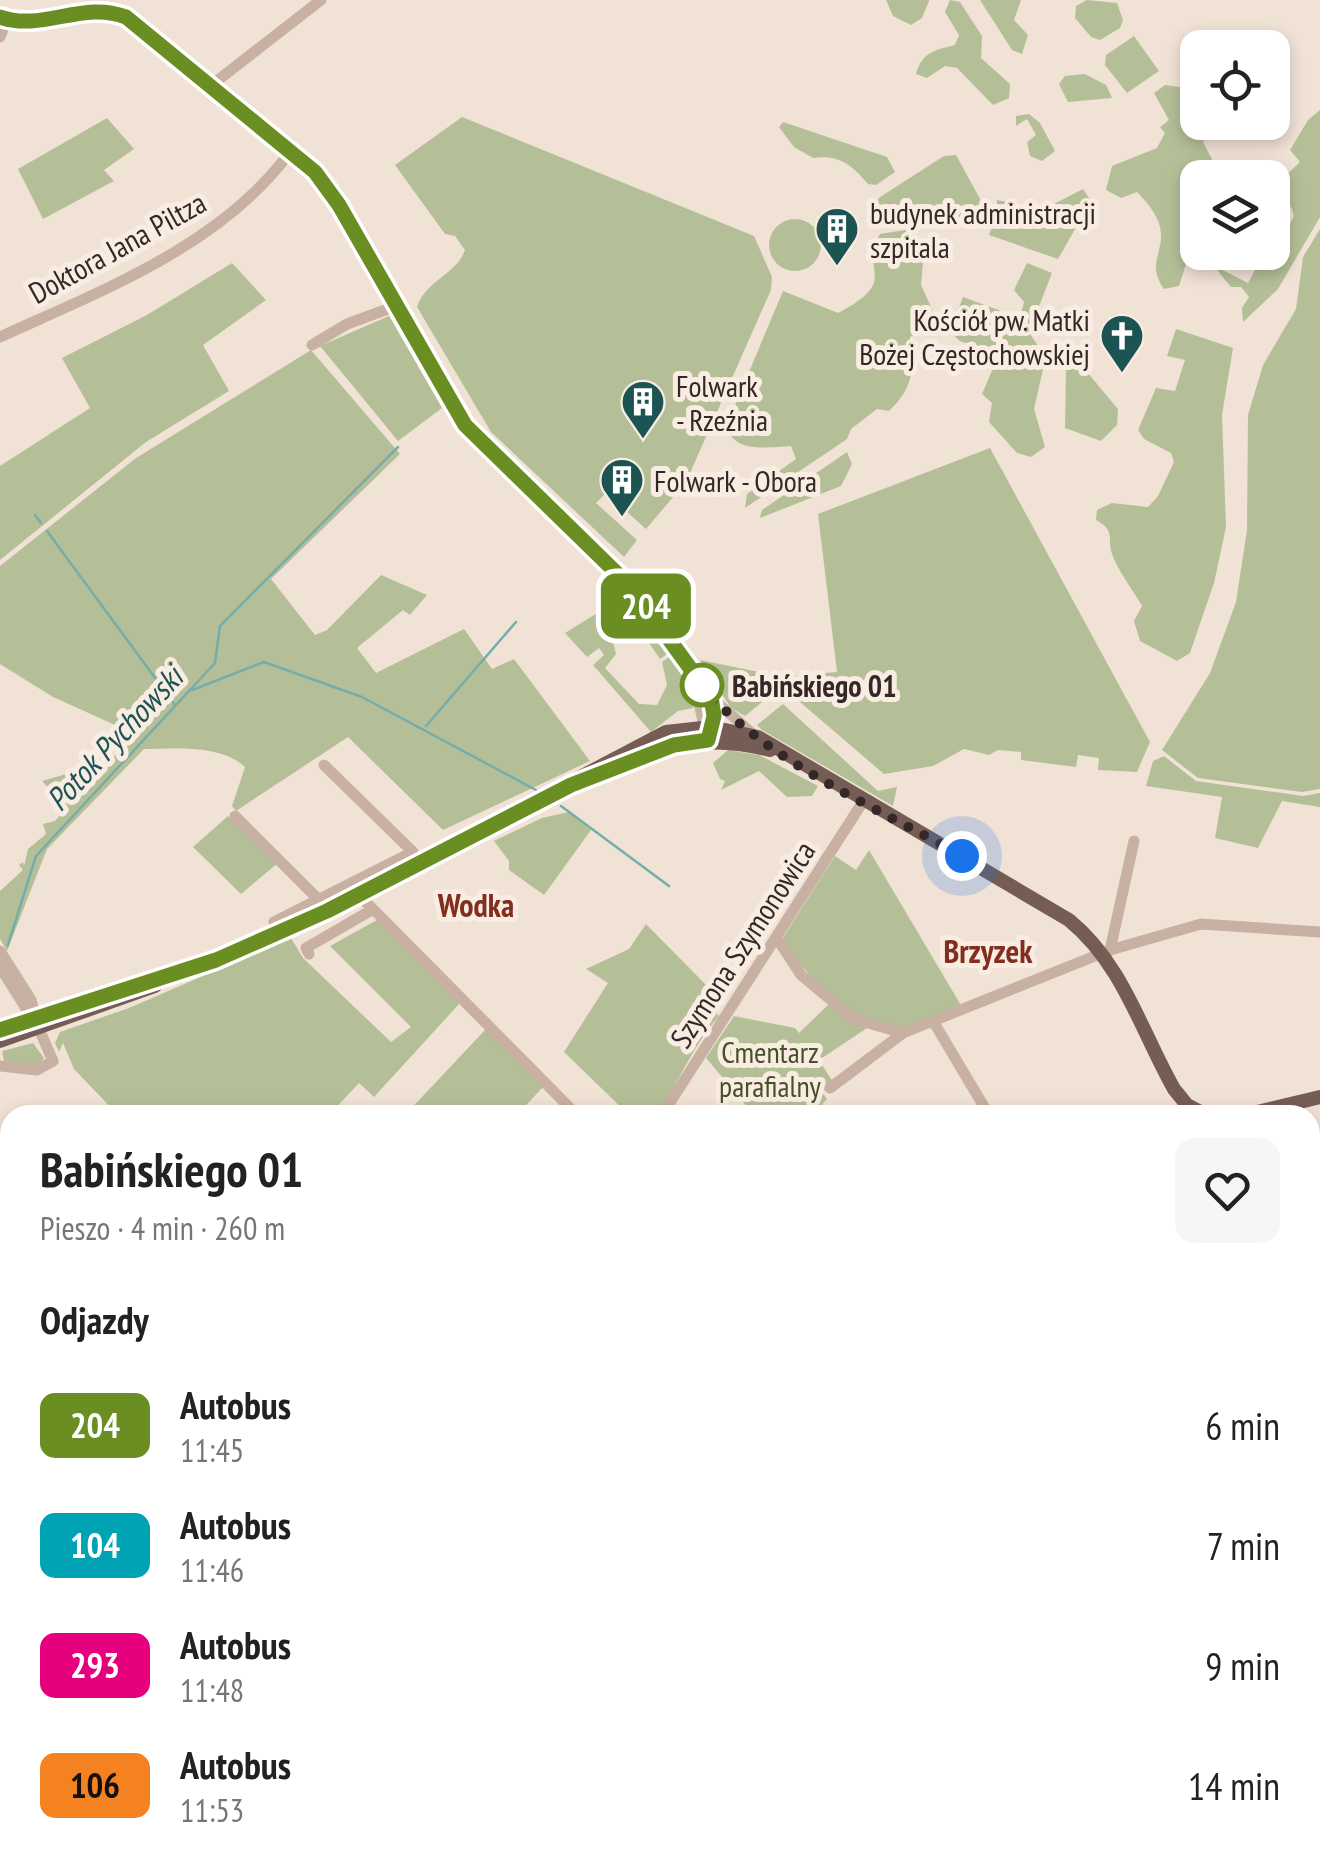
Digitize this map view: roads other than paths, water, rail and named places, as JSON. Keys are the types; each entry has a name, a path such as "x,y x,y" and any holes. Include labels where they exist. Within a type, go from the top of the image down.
{"main road":[{"path":"707,732 781,752"},
{"path":"0,1030 121,1001 323,905 359,895 571,785 707,732 758,737 1053,909 1107,952 1179,1096 1188,1105"},
{"path":"0,1042 36,1022"},
{"path":"1287,1105 1320,1097"}],"street":[{"path":"213,84 321,0"},
{"path":"0,37 4,18 30,21 105,5 136,22 292,149 339,205 465,425 632,588 711,697 758,737"},
{"name":"Doktora Jana Piltza","path":"0,337 112,285 193,238 260,191 292,149"},
{"path":"312,345 348,324 396,306"},
{"path":"691,671 707,732"},
{"path":"707,732 711,697"},
{"path":"274,922 323,905 414,852 324,765"},
{"name":"Szymona Szymonowica","path":"668,1105 864,800"},
{"path":"235,816 323,905"},
{"path":"1107,952 1134,841"},
{"path":"359,895 568,1105"},
{"path":"310,954 306,948 370,910"},
{"path":"830,1088 903,1033 1107,952 1201,924 1320,932"},
{"path":"776,937 801,975 854,1019 903,1033"},
{"path":"0,950 52,1056 50,1066 33,1070 0,1066"},
{"path":"0,967 36,1022"},
{"path":"933,1021 983,1105"}],"waterway":[{"name":"Potok Pychowski","path":"8,945 36,856 215,663 220,626 398,447"},
{"path":"35,515 41,523"},
{"path":"47,531 175,705"},
{"path":"426,726 516,622"},
{"path":"192,690 264,662 362,697 536,790"},
{"path":"561,806 669,886"}],"place":[{"name":"budynek administracji szpitala","path":"837,267"},
{"name":"Kościół pw. Matki Bożej Częstochowskiej","path":"1122,374"},
{"name":"Folwark - Rzeźnia","path":"643,440"},
{"name":"Folwark - Obora","path":"622,518"},
{"name":"Babińskiego 01","path":"702,685"}],"district":[{"name":"Wodka","path":"476,905"},
{"name":"Brzyzek","path":"988,951"}],"park label":[{"name":"Cmentarz parafialny","path":"770,1068"}]}
